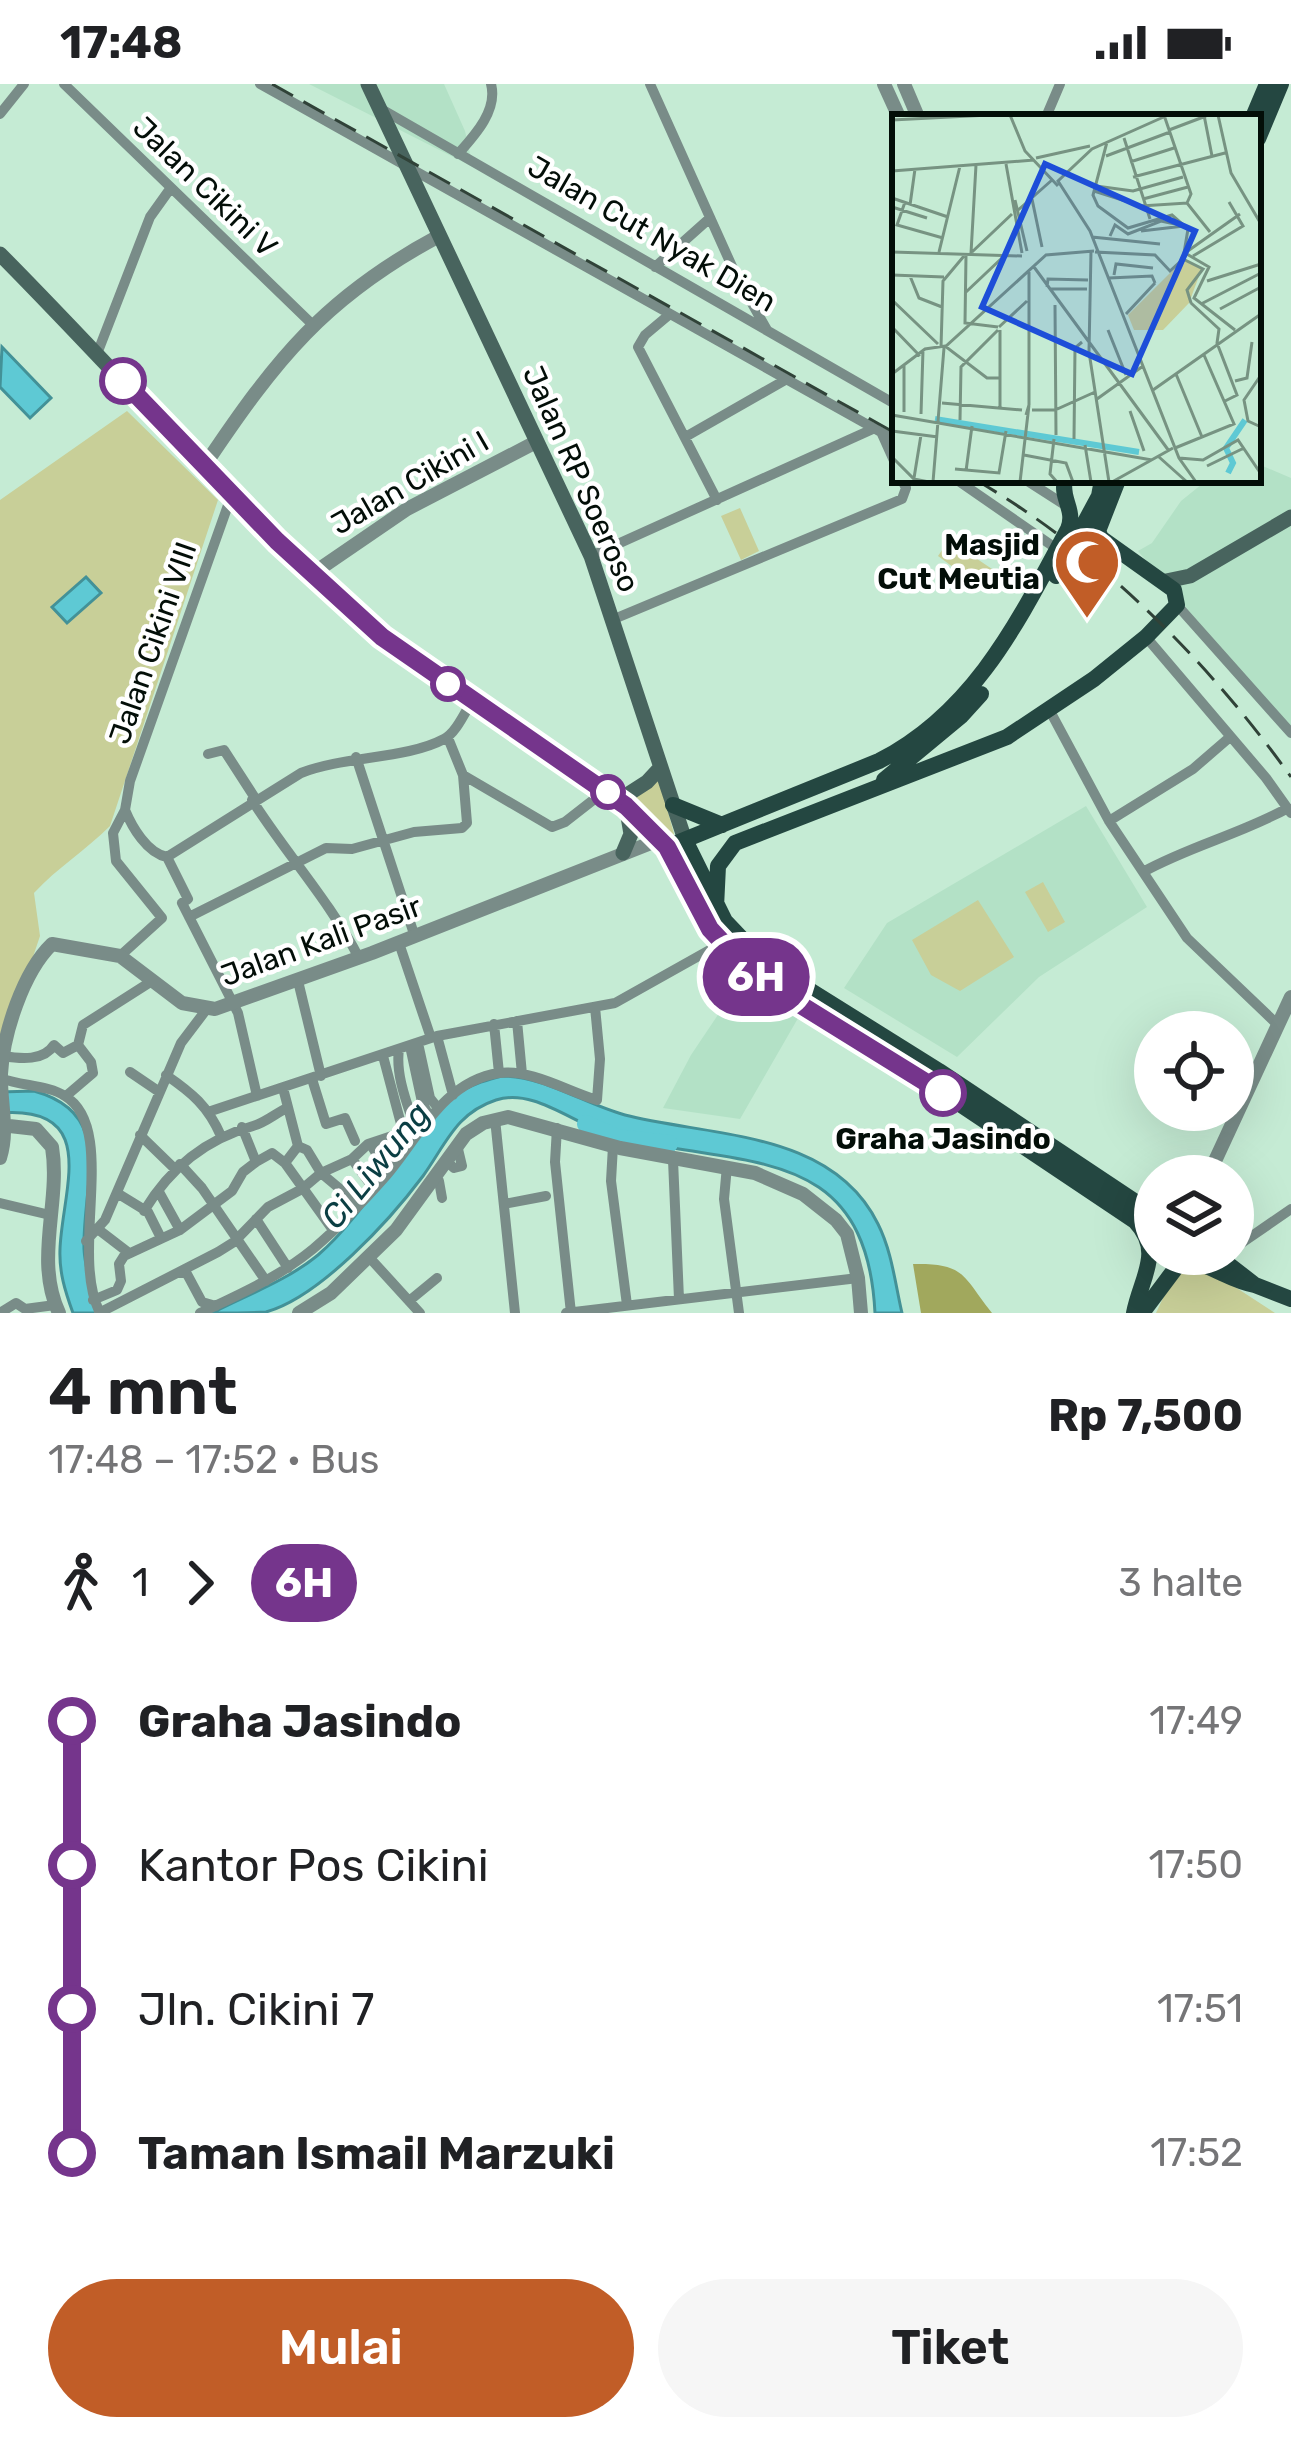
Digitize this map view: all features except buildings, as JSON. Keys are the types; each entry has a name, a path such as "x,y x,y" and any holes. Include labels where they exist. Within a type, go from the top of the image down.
{"main road":[{"name":"Jalan RP Soeroso","path":"368,84 591,556 685,840 716,907 763,961 1134,1201"},
{"path":"1254,114 1267,84"},
{"path":"1261,133 1281,84"},
{"path":"0,254 232,494 382,637 617,798 664,843 716,936 766,984 927,1082 1135,1221 1149,1240 1152,1255 1138,1313"},
{"path":"664,843 685,840 879,761 922,735 953,708 992,664 1072,520 1062,483"},
{"path":"874,788 929,745 988,686 1037,612 1099,496 1101,483"},
{"path":"1117,483 1099,524 1101,538 1166,581 1177,604"},
{"path":"1166,581 1182,579 1291,517"},
{"path":"716,907 718,866 735,843 969,754 1050,711 1146,638 1203,568"},
{"path":"617,798 647,782 660,767"},
{"path":"617,798 631,834 623,853"},
{"path":"673,806 726,824"},
{"path":"726,824 735,843"},
{"path":"1138,1313 1181,1261 1194,1261 1234,1282 1291,1299"},
{"path":"1245,1275 1255,1285"}],"street":[{"path":"0,114 24,84"},
{"name":"Jalan Cikini V","path":"64,84 313,325"},
{"path":"260,84 892,438"},
{"path":"458,154 490,108 491,84"},
{"path":"650,84 710,218 769,333"},
{"path":"884,84 898,114"},
{"path":"904,84 918,114"},
{"path":"1047,114 1060,84"},
{"name":"Jalan Cut Nyak Dien","path":"383,110 892,402"},
{"path":"97,354 149,217 170,189"},
{"path":"655,267 710,218"},
{"path":"205,465 256,388 313,325 388,263 440,236"},
{"path":"670,314 638,344 641,356 717,500"},
{"path":"687,436 787,379"},
{"path":"878,429 892,457"},
{"path":"591,556 878,429"},
{"name":"Jalan Cikini I","path":"312,574 407,509 536,442"},
{"path":"614,619 902,500 904,483"},
{"path":"961,483 1057,549"},
{"path":"1031,483 1071,508"},
{"name":"Jalan Cikini VIII","path":"162,918 118,866 113,833 125,810 130,781 232,494"},
{"path":"1177,604 1291,733"},
{"path":"1143,872 1178,853 1290,811 1146,638"},
{"path":"125,810 146,842 166,857 254,799 323,764 448,738 472,700"},
{"path":"1050,711 1109,821 1187,938 1278,1025"},
{"path":"1109,821 1193,769 1230,737"},
{"path":"189,917 326,848 352,848 386,838 462,828 467,824 463,775 448,738"},
{"path":"208,754 224,750 283,848 299,862 335,913 359,958"},
{"path":"356,758 415,937"},
{"path":"463,775 552,827 617,798"},
{"name":"Jalan Kali Pasir","path":"0,1158 3,1056 30,978 47,949 58,943 120,956 182,1004 206,1010 299,984 623,853 664,843"},
{"path":"120,956 188,899 166,857"},
{"path":"182,904 233,1004 247,1042 257,1096"},
{"path":"211,1111 434,1037 615,1003 716,936"},
{"path":"399,943 453,1095"},
{"path":"3,1056 30,1059 49,1053 54,1045 63,1053 78,1045 88,1020 152,981"},
{"path":"299,984 326,1124 345,1118 355,1141"},
{"path":"1218,1155 1291,997"},
{"path":"200,1313 288,1268 333,1230 453,1095 499,1073 522,1074 597,1100 601,1071 595,1007"},
{"path":"86,1241 99,1230 118,1193 181,1043 206,1010"},
{"path":"517,1021 522,1074"},
{"path":"494,1024 499,1073"},
{"path":"66,1096 93,1072 78,1045"},
{"path":"409,1046 422,1102 434,1112"},
{"path":"409,1046 401,1078 417,1134"},
{"path":"382,1056 401,1133 409,1147"},
{"path":"130,1072 158,1091"},
{"path":"166,1075 211,1111 220,1136"},
{"path":"1,1081 66,1096 83,1115 92,1139 86,1241 99,1313 237,1240 268,1207 302,1189 321,1172 352,1159 388,1135 401,1133"},
{"path":"283,1088 298,1146"},
{"path":"144,1211 178,1167 220,1136 287,1108"},
{"path":"309,1311 396,1230 475,1127 495,1119 519,1118 613,1146 727,1166 782,1183 822,1207 847,1234 861,1313"},
{"path":"495,1119 515,1313"},
{"path":"0,1313 16,1303 26,1309 57,1309 49,1271 54,1156 48,1138 36,1129 3,1123"},
{"path":"242,1126 256,1162"},
{"path":"557,1128 555,1162 569,1313 858,1278"},
{"path":"140,1135 213,1204 266,1281"},
{"path":"370,1144 388,1173"},
{"path":"285,1163 298,1146"},
{"path":"298,1146 308,1150 321,1172 358,1204"},
{"path":"613,1146 611,1180 627,1305"},
{"path":"93,1300 117,1290 121,1281 118,1264 129,1253 180,1230 232,1191 269,1153 285,1163 333,1230"},
{"path":"352,1159 374,1189"},
{"path":"673,1160 679,1299"},
{"path":"727,1166 724,1199 739,1313"},
{"path":"435,1178 440,1181 442,1198"},
{"path":"159,1192 180,1230"},
{"path":"118,1193 148,1212 161,1238"},
{"path":"504,1204 546,1196"},
{"path":"0,1203 50,1215"},
{"path":"1254,1234 1291,1209"},
{"path":"256,1219 288,1268"},
{"path":"99,1230 129,1253"},
{"path":"368,1256 420,1313"},
{"path":"180,1272 188,1274 202,1302 216,1306"},
{"path":"409,1301 437,1278"}],"shaded area":[{"path":"309,84 444,84 465,131 473,167"},
{"path":"127,411 218,500 110,826 34,893 40,936 0,1055 0,500"},
{"path":"1261,465 1291,478 1291,733 1138,551 1152,543 1181,501 1203,483 1261,483"},
{"path":"740,508 759,551 741,560 721,516"},
{"path":"949,540 992,569 980,587 938,556"},
{"path":"658,776 676,841 625,799"},
{"path":"1086,806 1147,907 1039,977 957,1057 844,988 887,923"},
{"path":"1043,882 1065,922 1048,932 1025,892"},
{"path":"978,900 1014,957 960,991 931,975 912,940"},
{"path":"742,979 801,1013 740,1119 663,1108 691,1055"},
{"path":"1174,1275 1217,1275 1275,1313 1156,1313"}],"green space":[{"path":"913,1264 953,1269 992,1313 921,1313"}],"water":[{"path":"2,347 51,398 30,418 0,387"},
{"path":"86,577 101,593 67,623 52,607"},
{"path":"502,1076 533,1081 625,1115 767,1142 831,1170 857,1193 878,1224 902,1313 875,1313 866,1255 847,1214 819,1187 784,1170 607,1133 539,1103 510,1098 482,1106 461,1121 392,1214 309,1291 266,1312 212,1313 281,1280 318,1255 439,1110 469,1087"},
{"path":"34,1091 77,1116 86,1134 89,1177 84,1249 97,1313 73,1313 62,1274 60,1249 69,1178 64,1137 52,1123 32,1114 0,1113 0,1092"}],"waterway":[{"name":"Ci Liwung","path":"586,1124 617,1138 669,1144"}],"railway":[{"path":"272,84 892,431"},
{"path":"981,483 1066,540 1149,612 1224,692 1291,777"}],"bus line":[{"name":"6H","path":"123,381 347,608 584,775 661,839 710,929 754,976 943,1093"}],"place":[{"name":"Masjid Cut Meutia","path":"1087,621"},
{"name":"Graha Jasindo","path":"943,1093"}]}
